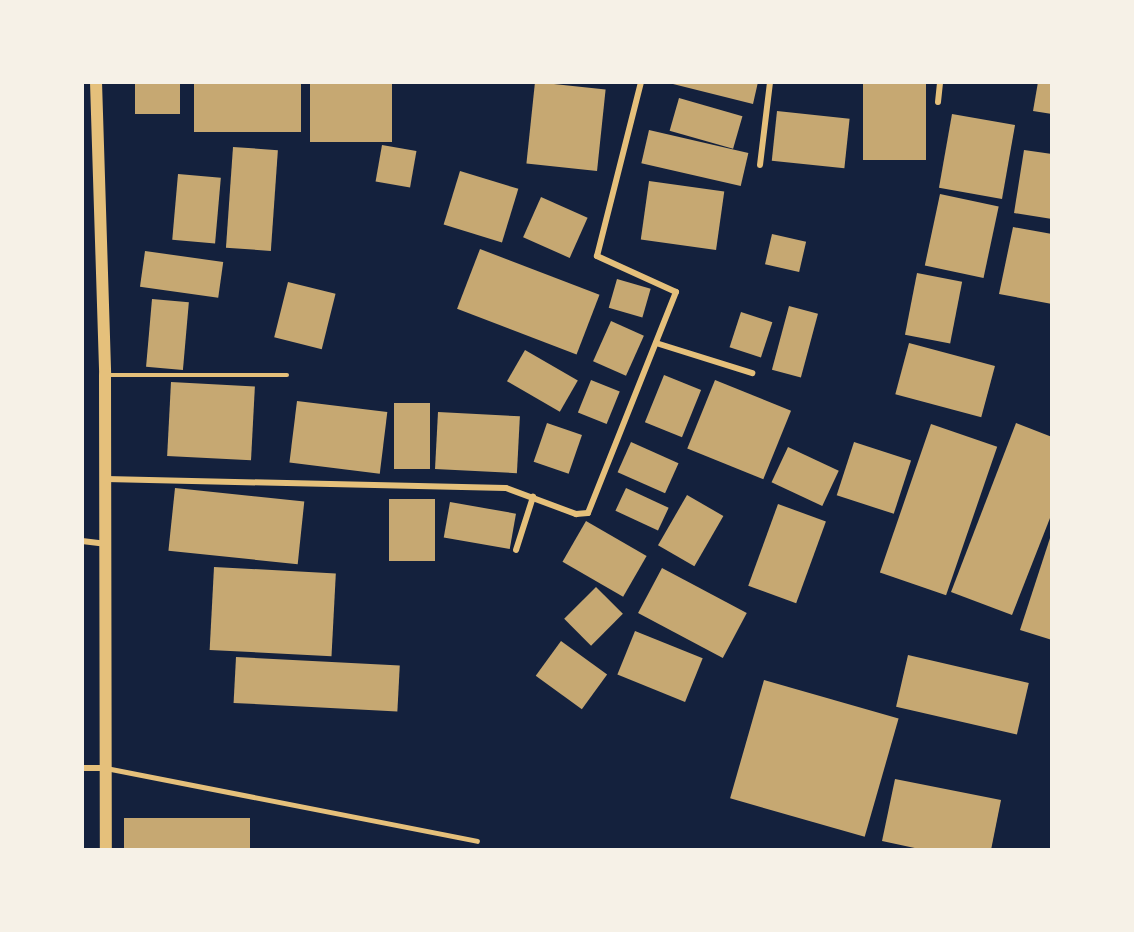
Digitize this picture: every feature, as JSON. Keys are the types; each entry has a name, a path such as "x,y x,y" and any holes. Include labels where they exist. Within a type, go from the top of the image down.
{"main road":[{"path":"96,82 105,375 106,849"}],"street":[{"path":"105,479 506,488 576,514 590,511 676,289 597,256 641,82"},
{"path":"760,165 770,82"},
{"path":"938,102 940,82"},
{"path":"656,343 752,373"},
{"path":"516,550 533,497"},
{"path":"82,540 106,544"},
{"path":"82,768 106,768"}],"lane":[{"path":"105,375 287,375"},
{"path":"106,768 477,841"}],"building":[{"path":"135,82 180,82 180,114 135,114"},
{"path":"194,82 301,82 301,132 194,132"},
{"path":"310,82 392,82 392,142 310,142"},
{"path":"535,82 606,89 597,171 526,164"},
{"path":"665,82 758,82 753,104"},
{"path":"863,82 926,82 926,160 863,160"},
{"path":"1038,82 1052,82 1052,114 1033,111"},
{"path":"679,98 742,116 733,149 670,131"},
{"path":"777,111 850,119 844,168 772,161"},
{"path":"952,114 1015,125 1002,199 939,188"},
{"path":"649,130 748,153 741,186 641,163"},
{"path":"382,145 416,151 410,188 376,181"},
{"path":"233,147 278,150 271,251 226,248"},
{"path":"1024,150 1052,154 1052,219 1014,213"},
{"path":"460,171 518,189 502,242 444,225"},
{"path":"178,174 221,178 215,243 172,240"},
{"path":"649,181 724,192 716,250 641,239"},
{"path":"940,194 999,206 984,278 925,265"},
{"path":"541,197 588,218 570,258 523,237"},
{"path":"1013,227 1052,234 1052,304 999,294"},
{"path":"772,234 806,242 799,272 765,264"},
{"path":"480,249 599,295 577,355 457,309"},
{"path":"145,251 223,262 218,298 140,287"},
{"path":"917,273 962,282 950,344 905,335"},
{"path":"617,279 651,289 642,317 609,308"},
{"path":"288,282 336,294 322,349 274,337"},
{"path":"152,299 189,302 183,370 146,367"},
{"path":"789,306 818,314 801,378 772,370"},
{"path":"741,312 772,322 761,357 730,347"},
{"path":"611,321 644,336 626,376 593,361"},
{"path":"909,343 995,366 981,417 895,394"},
{"path":"525,350 578,380 560,412 507,381"},
{"path":"664,375 701,390 682,437 645,422"},
{"path":"591,380 620,392 607,424 578,412"},
{"path":"715,380 791,411 763,479 687,449"},
{"path":"171,382 255,386 251,460 167,456"},
{"path":"297,401 387,412 380,474 289,463"},
{"path":"394,403 430,403 430,469 394,469"},
{"path":"438,412 520,416 517,473 435,469"},
{"path":"547,423 582,435 569,474 534,462"},
{"path":"1016,423 1052,437 1052,513 1012,615 951,592"},
{"path":"931,424 997,447 946,595 880,572"},
{"path":"631,442 679,463 665,493 618,472"},
{"path":"854,442 911,461 894,514 837,495"},
{"path":"788,447 839,471 822,506 772,482"},
{"path":"175,488 304,502 298,564 168,551"},
{"path":"626,488 669,508 658,531 615,511"},
{"path":"687,495 723,516 694,566 658,545"},
{"path":"389,499 435,499 435,561 389,561"},
{"path":"450,502 516,514 510,549 444,537"},
{"path":"778,504 826,521 796,603 748,586"},
{"path":"586,521 647,556 623,597 562,562"},
{"path":"1052,535 1052,640 1020,630"},
{"path":"214,567 336,573 331,656 210,650"},
{"path":"662,568 747,613 723,658 638,613"},
{"path":"596,587 623,614 591,646 564,619"},
{"path":"635,631 703,658 685,702 617,675"},
{"path":"561,641 607,675 582,709 536,676"},
{"path":"908,655 1029,683 1017,735 896,707"},
{"path":"236,657 400,666 397,712 234,703"},
{"path":"764,680 899,719 865,837 730,798"},
{"path":"895,779 1001,800 991,850 924,850 882,841"},
{"path":"124,818 250,818 250,850 124,850"}]}
